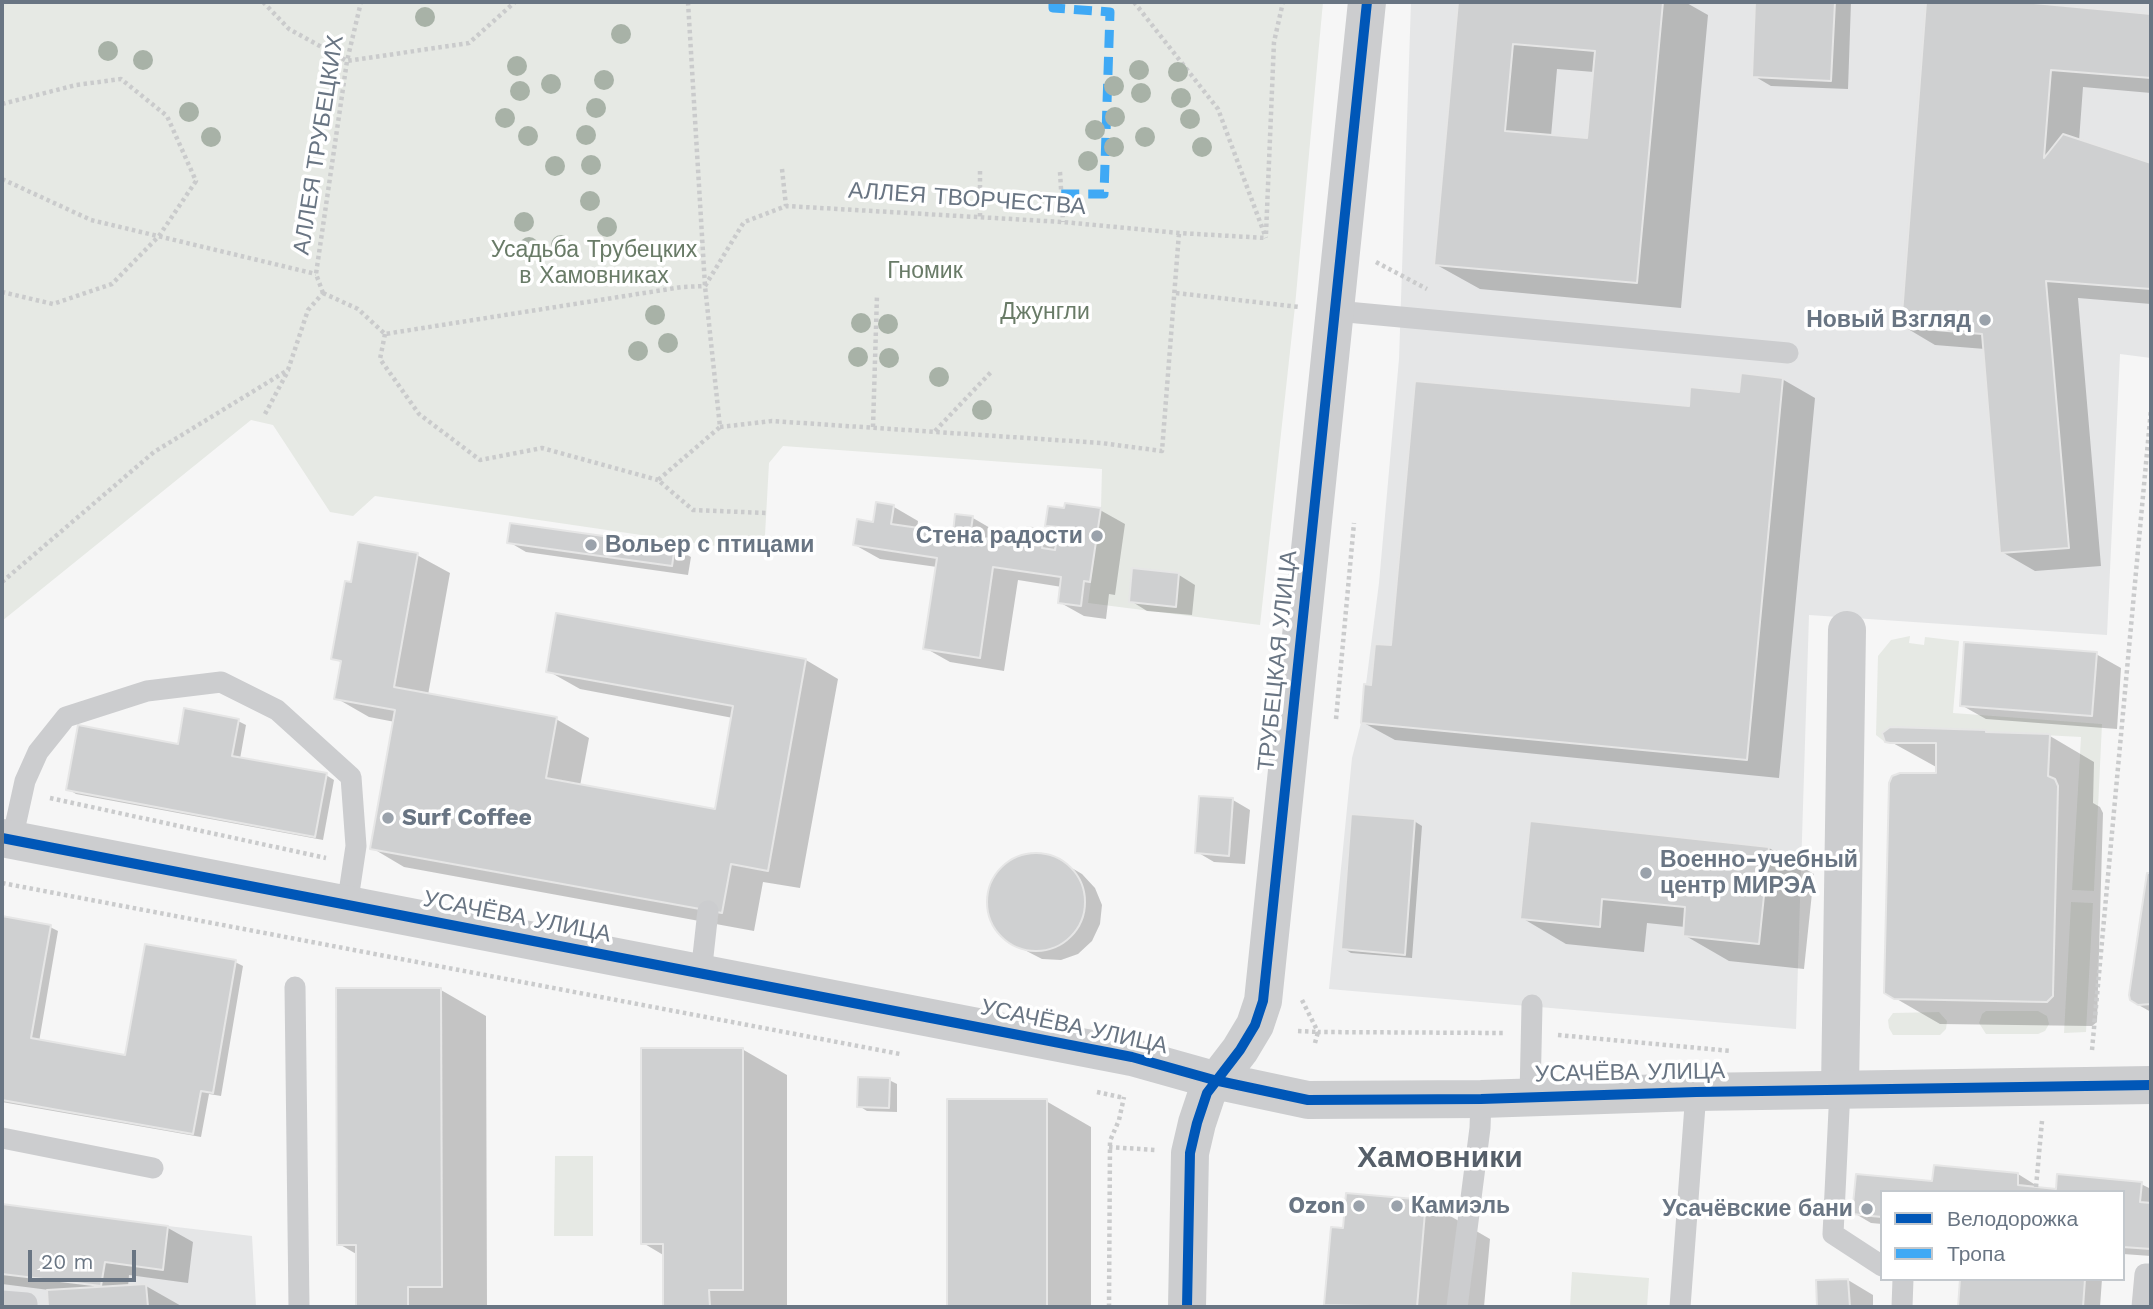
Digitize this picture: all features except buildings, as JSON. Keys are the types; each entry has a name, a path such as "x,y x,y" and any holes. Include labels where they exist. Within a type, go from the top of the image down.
{"street":[{"name":"ТРУБЕЦКАЯ УЛИЦА","path":"1187,1307 1190,1153 1196,1123 1214,1080 1240,1050 1255,1025 1263,1001 1320,309 1367,2"},
{"path":"1840,1089 1847,630"},
{"name":"УСАЧЁВА УЛИЦА","path":"7,839 1132,1057 1214,1080 1308,1100 2151,1085"}],"lane":[{"path":"1320,309 1787,353"},
{"path":"7,839 38,752 66,718 147,691 221,682 277,710 351,777 356,846 347,906"},
{"path":"701,974 708,911"},
{"path":"295,987 299,1307"},
{"path":"1530,1096 1532,1005"},
{"path":"1840,1089 1833,1234 1880,1265"},
{"path":"1680,1307 1696,1092"},
{"path":"1457,1307 1480,1128 1481,1099"},
{"path":"2,1138 153,1168"},
{"path":"2142,1307 2145,1274 2151,1274"},
{"path":"1902,1307 1903,1281"},
{"path":"2,1301 27,1303 27,1307"}],"path":[{"path":"263,2 289,29 347,61 468,43 514,2"},
{"path":"688,2 705,286 720,427"},
{"path":"1134,2 1218,108 1266,239"},
{"path":"1266,239 1274,42 1283,2"},
{"path":"2,104 76,85 121,79 167,116 195,181 159,236 112,284 53,304 2,292"},
{"path":"782,169 786,206"},
{"path":"980,171 980,217"},
{"path":"1060,172 1063,222"},
{"path":"2,179 91,220 316,274"},
{"path":"657,480 720,427 772,421 1101,443 1162,451 1179,233"},
{"path":"385,334 682,287 705,286"},
{"path":"265,414 288,370 308,310 323,293 358,309 385,334"},
{"path":"1176,293 1320,309"},
{"path":"873,427 877,295"},
{"path":"385,334 380,359 419,414 480,460 542,448 657,480 692,510 766,513"},
{"path":"2,582 154,452 288,370"},
{"path":"934,431 992,371"},
{"path":"2092,1051 2151,409"},
{"path":"2,883 904,1054"},
{"path":"1301,999 1318,1032 1315,1043"},
{"path":"1298,1031 1532,1033 1742,1052"},
{"path":"2081,1052 2104,1051"},
{"path":"1092,1091 1124,1098 1110,1141 1109,1307"},
{"path":"2036,1187 2043,1119"},
{"path":"1110,1147 1160,1151"}],"shaded area":[{"path":"1411,2 2151,2 2151,358 2120,354 2107,635 1809,615 1796,1029 1329,989 1352,758 1361,723 1379,583 1399,359"},
{"path":"168,1226 252,1236 256,1307 2,1307 2,1274 101,1286 105,1262 163,1269"}],"green space":[{"name":"Усадьба Трубецких в Хамовниках","path":"2,2 1323,2 1295,306 1260,625 1088,603 1101,508 1102,469 783,446 769,463 764,553 375,496 353,516 330,512 273,425 251,420 2,621"},
{"path":"1910,636 1909,643 1924,645 1925,637 1959,641 1953,713 2102,724 2094,891 2072,890 2081,737 1890,727 1882,733 1885,742 1876,735 1878,656 1891,640"},
{"path":"2071,902 2093,903 2086,1032 2064,1033"},
{"path":"1986,1011 2038,1011 2047,1016 2049,1024 2045,1031 2038,1034 1986,1034 1979,1023"},
{"path":"1939,1012 1947,1021 1946,1029 1940,1035 1893,1035 1889,1028 1888,1020 1893,1013"},
{"path":"555,1156 593,1156 593,1236 554,1236"},
{"path":"1572,1272 1649,1278 1647,1307 1570,1307"}],"marked path":[{"path":"1053,2 1053,8 1110,12 1104,194 1061,194"}],"cycle path":[{"path":"1187,1307 1190,1153 1197,1123 1207,1093 1240,1050 1255,1025 1263,1001 1367,2"},
{"path":"2,838 1132,1057 1214,1080 1308,1100 2151,1085"}],"place":[{"name":"Новый Взгляд","path":"1985,320"},
{"name":"Стена радости","path":"1097,536"},
{"name":"Вольер с птицами","path":"591,545"},
{"name":"Surf Coffee","path":"388,818"},
{"name":"Военно-учебный центр МИРЭА","path":"1646,873"},
{"name":"Ozon","path":"1359,1206"},
{"name":"Камиэль","path":"1397,1206"},
{"name":"Усачёвские бани","path":"1867,1209"}],"district":[{"name":"Хамовники","path":"1440,1158"}],"park label":[{"name":"Гномик","path":"925,271"},
{"name":"Джунгли","path":"1045,312"}]}
